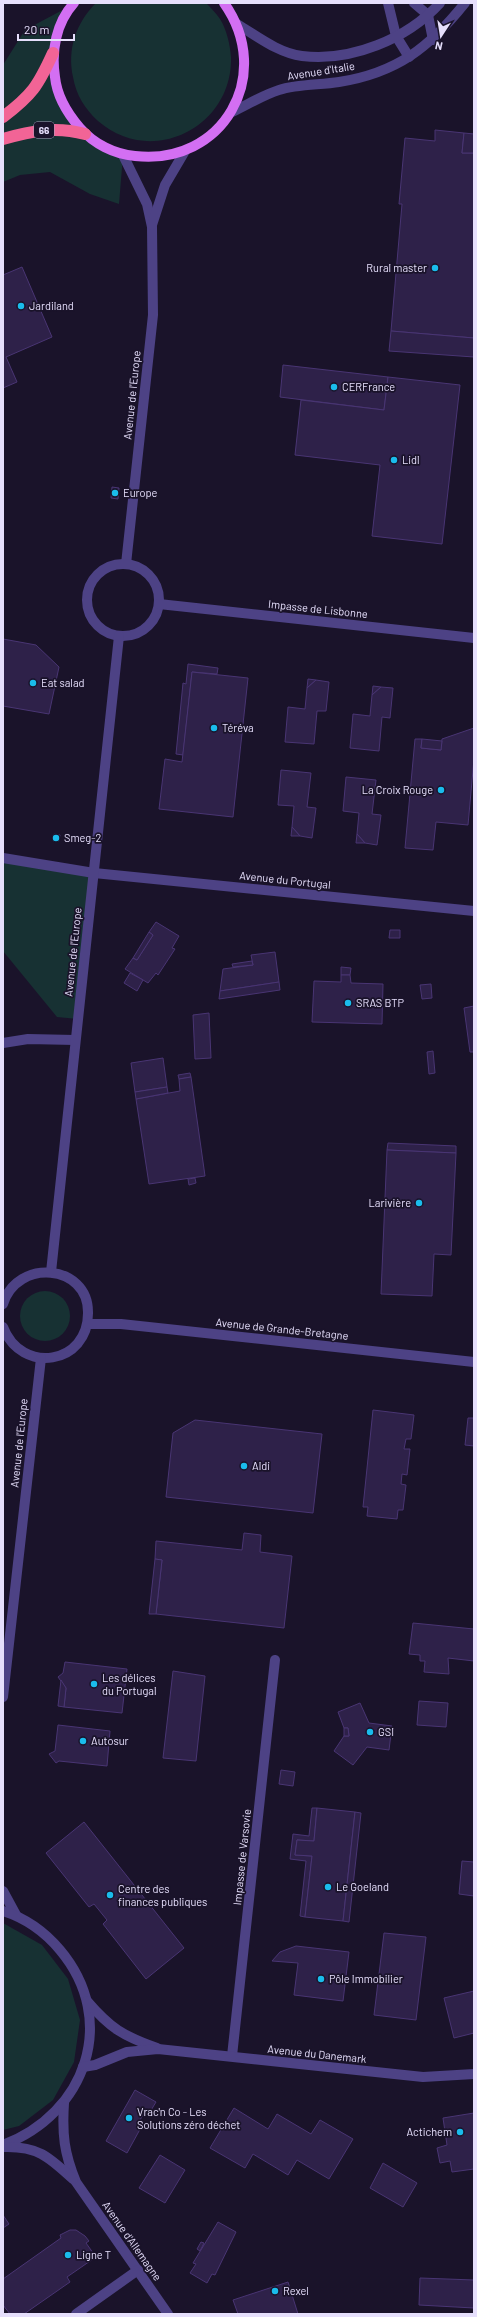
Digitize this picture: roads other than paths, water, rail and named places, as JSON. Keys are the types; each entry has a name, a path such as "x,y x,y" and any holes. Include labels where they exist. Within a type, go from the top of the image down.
{"highway":[{"path":"3,117 26,100 40,82 53,54"},
{"name":"66","path":"3,139 28,132 52,129 68,129 85,134"}],"main road":[{"path":"73,4 63,19 53,54 55,84 61,101 69,116 85,134 100,144 123,155 154,158 185,151 208,137 219,128 232,112 239,95 245,65 242,41 237,24 224,3"}],"street":[{"path":"388,3 396,36 409,57"},
{"path":"414,3 428,15 433,40"},
{"name":"Avenue d'Italie","path":"237,24 276,48 301,56 336,56 369,49 396,36 428,15 440,3"},
{"name":"Avenue d'Italie","path":"232,112 280,90 352,80 389,68 409,57 433,40 465,3"},
{"name":"Avenue de l'Europe","path":"152,227 165,185 185,151"},
{"name":"Avenue de l'Europe","path":"123,155 147,204 152,227 153,315 126,564"},
{"path":"126,564 137,567 147,573 154,582 158,592 159,604 156,615 150,624 141,631 130,635 119,636 108,633 99,627 92,618 87,597 93,581 104,569 115,565 126,564"},
{"name":"Impasse de Lisbonne","path":"159,604 474,638"},
{"name":"Avenue de l'Europe","path":"51,1272 119,636"},
{"name":"Avenue du Portugal","path":"3,858 94,873 474,911"},
{"path":"3,1043 28,1039 76,1040"},
{"path":"3,1304 13,1285 24,1277 37,1272 51,1272 64,1276 76,1284 84,1296 88,1310 88,1324 83,1336 76,1346 65,1354 53,1358 40,1358 27,1355 15,1347 7,1336 3,1327"},
{"name":"Avenue de Grande-Bretagne","path":"88,1324 121,1324 474,1362"},
{"name":"Avenue de l'Europe","path":"3,1697 40,1358"},
{"name":"Impasse de Varsovie","path":"232,2056 275,1660"},
{"path":"3,1891 16,1915"},
{"path":"3,1911 16,1915 48,1936 72,1965 86,2000 90,2022 89,2045 83,2067 75,2086 64,2103 45,2123 22,2138 3,2146"},
{"name":"Avenue du Danemark","path":"86,2000 116,2030 131,2038 158,2048"},
{"name":"Avenue du Danemark","path":"83,2067 95,2065 126,2052 158,2048 423,2077 474,2074"},
{"name":"Avenue d'Allemagne","path":"64,2103 64,2146 67,2161 76,2182 168,2314"},
{"name":"Avenue d'Allemagne","path":"3,2146 24,2147 43,2155 76,2182"},
{"path":"76,2314 138,2270"}],"place":[{"name":"Rural master","path":"435,268"},
{"name":"Jardiland","path":"21,306"},
{"name":"CERFrance","path":"334,387"},
{"name":"Lidl","path":"394,460"},
{"name":"Europe","path":"115,493"},
{"name":"Eat salad","path":"33,683"},
{"name":"Téréva","path":"214,728"},
{"name":"La Croix Rouge","path":"441,790"},
{"name":"Smeg-2","path":"56,838"},
{"name":"SRAS BTP","path":"348,1003"},
{"name":"Larivière","path":"419,1203"},
{"name":"Aldi","path":"244,1466"},
{"name":"Les délices du Portugal","path":"94,1684"},
{"name":"GSI","path":"370,1732"},
{"name":"Autosur","path":"83,1741"},
{"name":"Le Goeland","path":"328,1887"},
{"name":"Centre des finances publiques","path":"110,1895"},
{"name":"Pôle Immobilier","path":"321,1979"},
{"name":"Vrac'n Co - Les Solutions zéro déchet","path":"129,2118"},
{"name":"Actichem","path":"460,2132"},
{"name":"Ligne T","path":"68,2255"},
{"name":"Rexel","path":"275,2291"}]}
